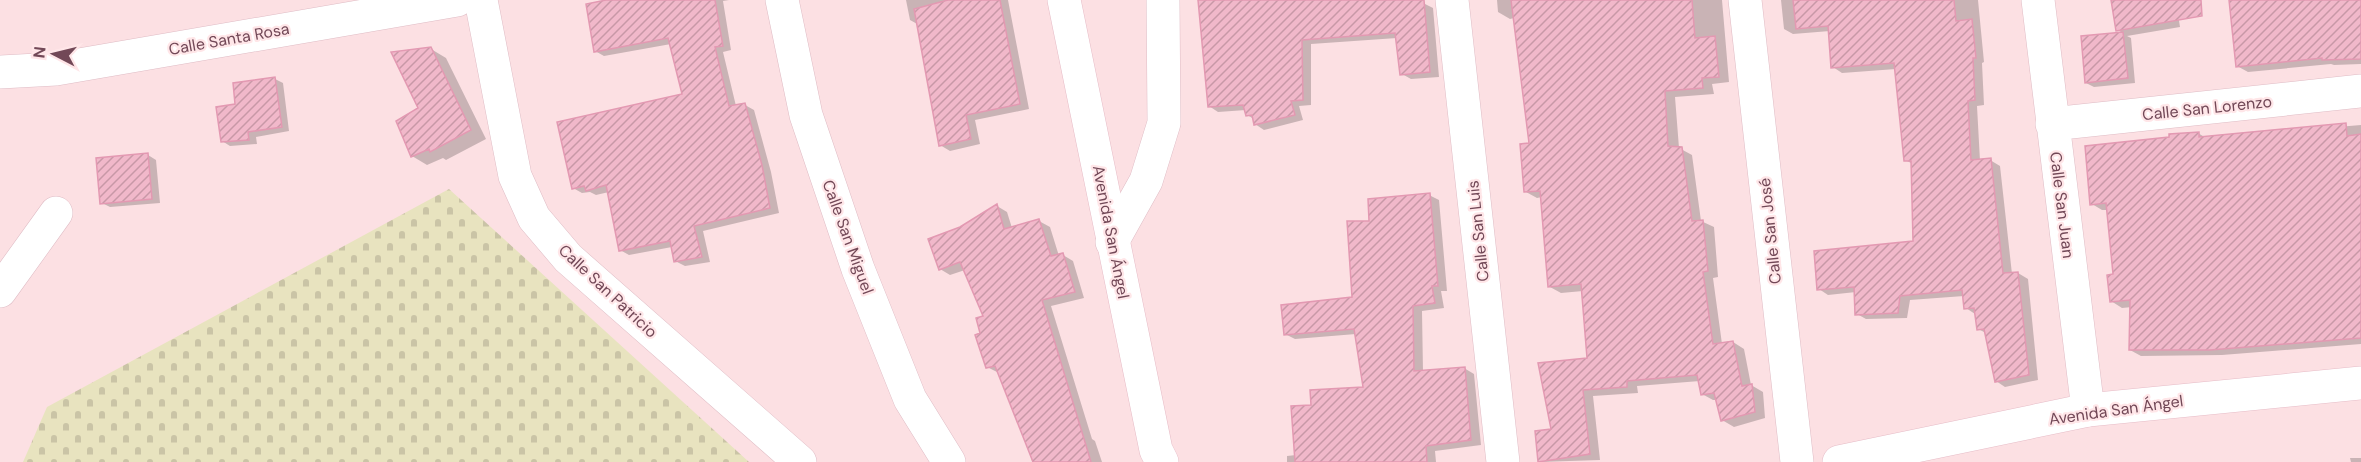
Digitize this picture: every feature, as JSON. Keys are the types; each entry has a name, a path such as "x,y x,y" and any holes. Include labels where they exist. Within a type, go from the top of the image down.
{"street":[{"name":"Calle Santa Rosa","path":"0,72 56,69 457,0"},
{"name":"Calle San Patricio","path":"481,0 515,176 534,218 568,258 800,462"},
{"name":"Calle San Miguel","path":"782,0 806,115 858,269 910,399 949,462"},
{"name":"Avenida San Ángel","path":"1064,0 1156,450 1162,462"},
{"path":"1112,242 1146,182 1164,123 1163,0"},
{"name":"Calle San Luis","path":"1452,0 1503,462"},
{"name":"Calle San José","path":"1745,0 1797,462"},
{"name":"Calle San Juan","path":"2038,0 2088,410"},
{"name":"Calle San Lorenzo","path":"2052,124 2361,91"},
{"path":"0,291 56,213"},
{"name":"Avenida San Ángel","path":"1839,462 2088,410 2361,383"}],"green space":[{"path":"449,189 749,462 23,462 47,407"}],"building":[{"path":"606,0 715,0 723,46 715,47 729,106 745,103 762,165 770,208 694,226 702,257 674,262 670,241 619,251 606,185 586,191 584,186 572,189 557,122 682,94 668,38 594,52 586,4"},
{"path":"948,0 1000,0 1020,104 966,115 971,139 939,146 914,9"},
{"path":"1198,0 1424,0 1430,72 1400,75 1395,33 1302,40 1303,100 1291,101 1295,115 1254,125 1252,115 1246,116 1243,105 1208,107"},
{"path":"1511,0 1692,0 1695,38 1715,36 1719,77 1702,78 1703,88 1665,91 1668,146 1682,147 1692,221 1703,220 1708,271 1703,272 1713,344 1733,341 1742,386 1752,384 1755,412 1721,421 1714,393 1701,395 1697,375 1627,381 1627,387 1583,390 1590,454 1538,462 1535,431 1551,429 1538,363 1587,358 1581,284 1548,287 1540,191 1524,192 1520,144 1529,143"},
{"path":"1793,0 1954,0 1956,21 1972,19 1976,58 1973,58 1975,100 1968,101 1971,160 1991,158 2003,273 2018,272 2029,375 1995,382 1984,329 1977,330 1974,308 1964,309 1962,290 1900,296 1898,313 1855,315 1854,287 1817,290 1814,251 1913,241 1911,161 1904,161 1894,63 1831,68 1828,26 1796,29"},
{"path":"2111,0 2201,0 2202,16 2116,31"},
{"path":"2229,0 2361,0 2361,59 2322,60 2322,58 2236,67"},
{"path":"2123,32 2128,78 2085,83 2081,36"},
{"path":"431,47 471,130 430,152 429,149 411,157 396,121 418,108 391,52"},
{"path":"275,77 282,127 248,132 249,140 221,142 216,107 235,104 233,83"},
{"path":"2346,123 2347,136 2361,134 2361,338 2210,350 2129,350 2130,300 2110,302 2107,275 2113,274 2106,203 2090,205 2085,146 2169,137 2169,134 2199,132 2199,137"},
{"path":"148,153 152,199 100,204 96,158"},
{"path":"1430,193 1438,286 1432,286 1435,303 1413,306 1414,371 1465,367 1471,440 1426,446 1427,462 1295,462 1291,406 1311,405 1310,390 1363,387 1354,329 1284,335 1281,305 1352,297 1347,221 1369,221 1368,199"},
{"path":"997,204 1004,229 1039,219 1051,256 1063,253 1075,292 1042,300 1091,462 1033,462 995,366 986,368 975,335 980,333 976,318 983,316 960,262 939,270 928,239 960,227"}]}
